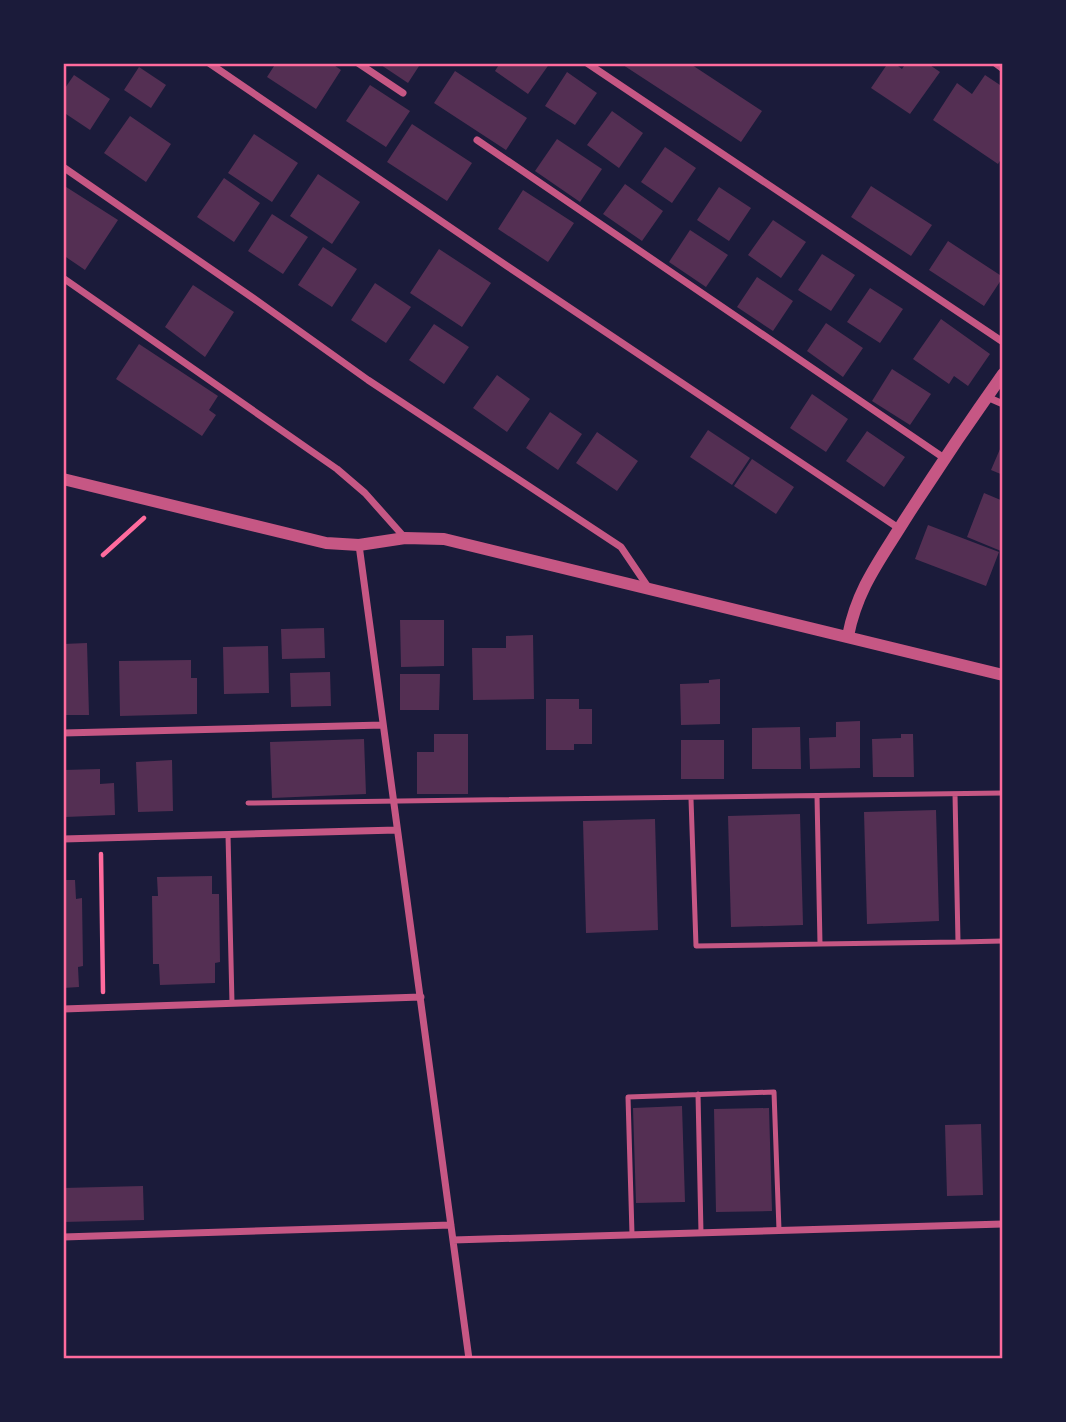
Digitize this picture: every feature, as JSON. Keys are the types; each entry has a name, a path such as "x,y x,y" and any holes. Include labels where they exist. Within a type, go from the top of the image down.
{"street":[{"path":"209,63 900,529"},
{"path":"358,63 403,93"},
{"path":"587,63 1003,342"},
{"path":"995,63 1003,69"},
{"path":"477,140 944,458"},
{"path":"63,167 368,380 621,547 649,588"},
{"path":"63,278 337,469 365,493 405,538"},
{"path":"848,636 852,611 860,592 944,458 1003,374"},
{"path":"987,397 1003,404"},
{"path":"63,479 326,543 359,545 405,538 444,539 1003,675"},
{"path":"359,545 469,1359"},
{"path":"63,733 383,724"},
{"path":"63,839 397,830"},
{"path":"63,1009 421,997"},
{"path":"453,1240 1003,1224"},
{"path":"63,1237 451,1225"}],"lane":[{"path":"248,803 1003,793"},
{"path":"955,794 958,942"},
{"path":"817,796 820,944"},
{"path":"691,799 696,946 1003,941"},
{"path":"228,835 232,1003"},
{"path":"632,1234 628,1097 698,1094 774,1092 779,1230"},
{"path":"698,1094 701,1233"}],"path":[{"path":"103,555 162,503"},
{"path":"100,838 103,1007"}],"building":[{"path":"276,63 331,63 341,70 316,109 267,77"},
{"path":"378,63 421,63 408,83"},
{"path":"500,63 550,63 528,94 495,71"},
{"path":"620,63 689,63 762,111 741,142"},
{"path":"888,63 894,63 902,69 906,63 927,63 940,72 910,114 871,88"},
{"path":"139,67 166,85 151,108 124,90"},
{"path":"455,71 527,118 506,150 434,103"},
{"path":"567,72 597,93 575,125 545,106"},
{"path":"74,75 110,99 90,130 63,112 63,91"},
{"path":"985,75 1003,87 1003,156 998,164 933,120 957,83 972,94"},
{"path":"370,85 410,111 386,147 346,121"},
{"path":"612,111 643,133 619,168 587,145"},
{"path":"130,116 171,144 146,182 104,153"},
{"path":"412,124 472,163 447,201 387,162"},
{"path":"254,134 298,163 272,202 228,173"},
{"path":"557,139 602,169 580,202 535,171"},
{"path":"665,147 696,168 672,203 641,182"},
{"path":"318,174 360,202 332,244 290,216"},
{"path":"224,178 260,203 234,242 197,217"},
{"path":"625,184 663,211 642,241 603,214"},
{"path":"63,185 118,220 85,270 63,255"},
{"path":"871,186 932,225 911,256 851,217"},
{"path":"719,187 751,208 729,241 697,220"},
{"path":"523,190 574,223 548,262 498,229"},
{"path":"272,214 308,237 283,274 248,251"},
{"path":"773,220 806,242 781,278 748,255"},
{"path":"690,230 728,255 706,287 669,262"},
{"path":"948,241 1003,277 984,306 929,270"},
{"path":"323,247 357,269 332,307 298,285"},
{"path":"439,249 491,283 462,327 410,293"},
{"path":"822,254 855,275 831,311 798,290"},
{"path":"757,277 793,301 773,331 737,307"},
{"path":"375,283 411,307 386,343 351,320"},
{"path":"193,285 234,312 205,357 165,327"},
{"path":"870,288 903,309 880,343 847,322"},
{"path":"941,319 990,354 968,386 954,376 949,384 913,359"},
{"path":"826,323 863,348 843,377 807,351"},
{"path":"434,324 469,347 444,384 409,360"},
{"path":"139,344 218,396 209,410 216,415 202,436 116,379"},
{"path":"892,369 931,394 910,425 872,401"},
{"path":"497,375 530,399 507,432 473,408"},
{"path":"812,394 848,419 826,452 790,428"},
{"path":"550,412 582,434 558,470 526,448"},
{"path":"708,430 750,458 732,485 690,457"},
{"path":"867,431 905,457 884,487 846,461"},
{"path":"597,432 638,461 617,491 576,463"},
{"path":"1003,442 1003,475 991,470"},
{"path":"752,459 794,487 776,514 734,486"},
{"path":"984,493 1003,501 1001,551 967,537"},
{"path":"928,525 999,552 986,586 915,559"},
{"path":"400,620 444,620 444,666 401,667"},
{"path":"324,628 325,658 282,659 281,629"},
{"path":"533,635 534,699 473,700 472,648 506,648 506,636"},
{"path":"87,643 89,715 63,715 63,644"},
{"path":"268,646 269,693 224,694 223,647"},
{"path":"191,660 191,678 197,678 197,714 120,716 119,661"},
{"path":"330,672 331,706 291,707 290,673"},
{"path":"400,674 440,674 439,710 400,710"},
{"path":"720,679 720,724 681,725 680,684 709,683 709,680"},
{"path":"546,699 579,699 579,709 592,709 592,744 574,744 574,750 546,750"},
{"path":"860,721 860,768 810,769 809,738 836,737 836,722"},
{"path":"800,727 801,769 752,769 752,728"},
{"path":"434,734 468,734 468,794 417,794 417,752 434,752"},
{"path":"901,734 913,734 914,777 873,777 872,739 901,738"},
{"path":"364,739 366,794 272,798 270,742"},
{"path":"681,740 724,740 724,779 681,779"},
{"path":"172,760 173,811 138,812 136,762"},
{"path":"100,769 100,784 114,783 115,815 65,817 64,770"},
{"path":"936,810 939,921 867,924 864,812"},
{"path":"800,814 803,925 731,927 728,816"},
{"path":"655,819 658,930 586,933 583,821"},
{"path":"212,876 212,894 219,894 220,962 215,963 215,983 160,985 159,964 153,964 152,896 158,896 157,877"},
{"path":"63,880 75,880 76,899 82,898 83,966 78,967 79,987 63,988"},
{"path":"682,1106 685,1202 636,1203 633,1108"},
{"path":"769,1108 772,1211 716,1212 714,1109"},
{"path":"981,1124 983,1195 947,1196 945,1125"},
{"path":"143,1186 144,1220 63,1222 63,1188"}]}
